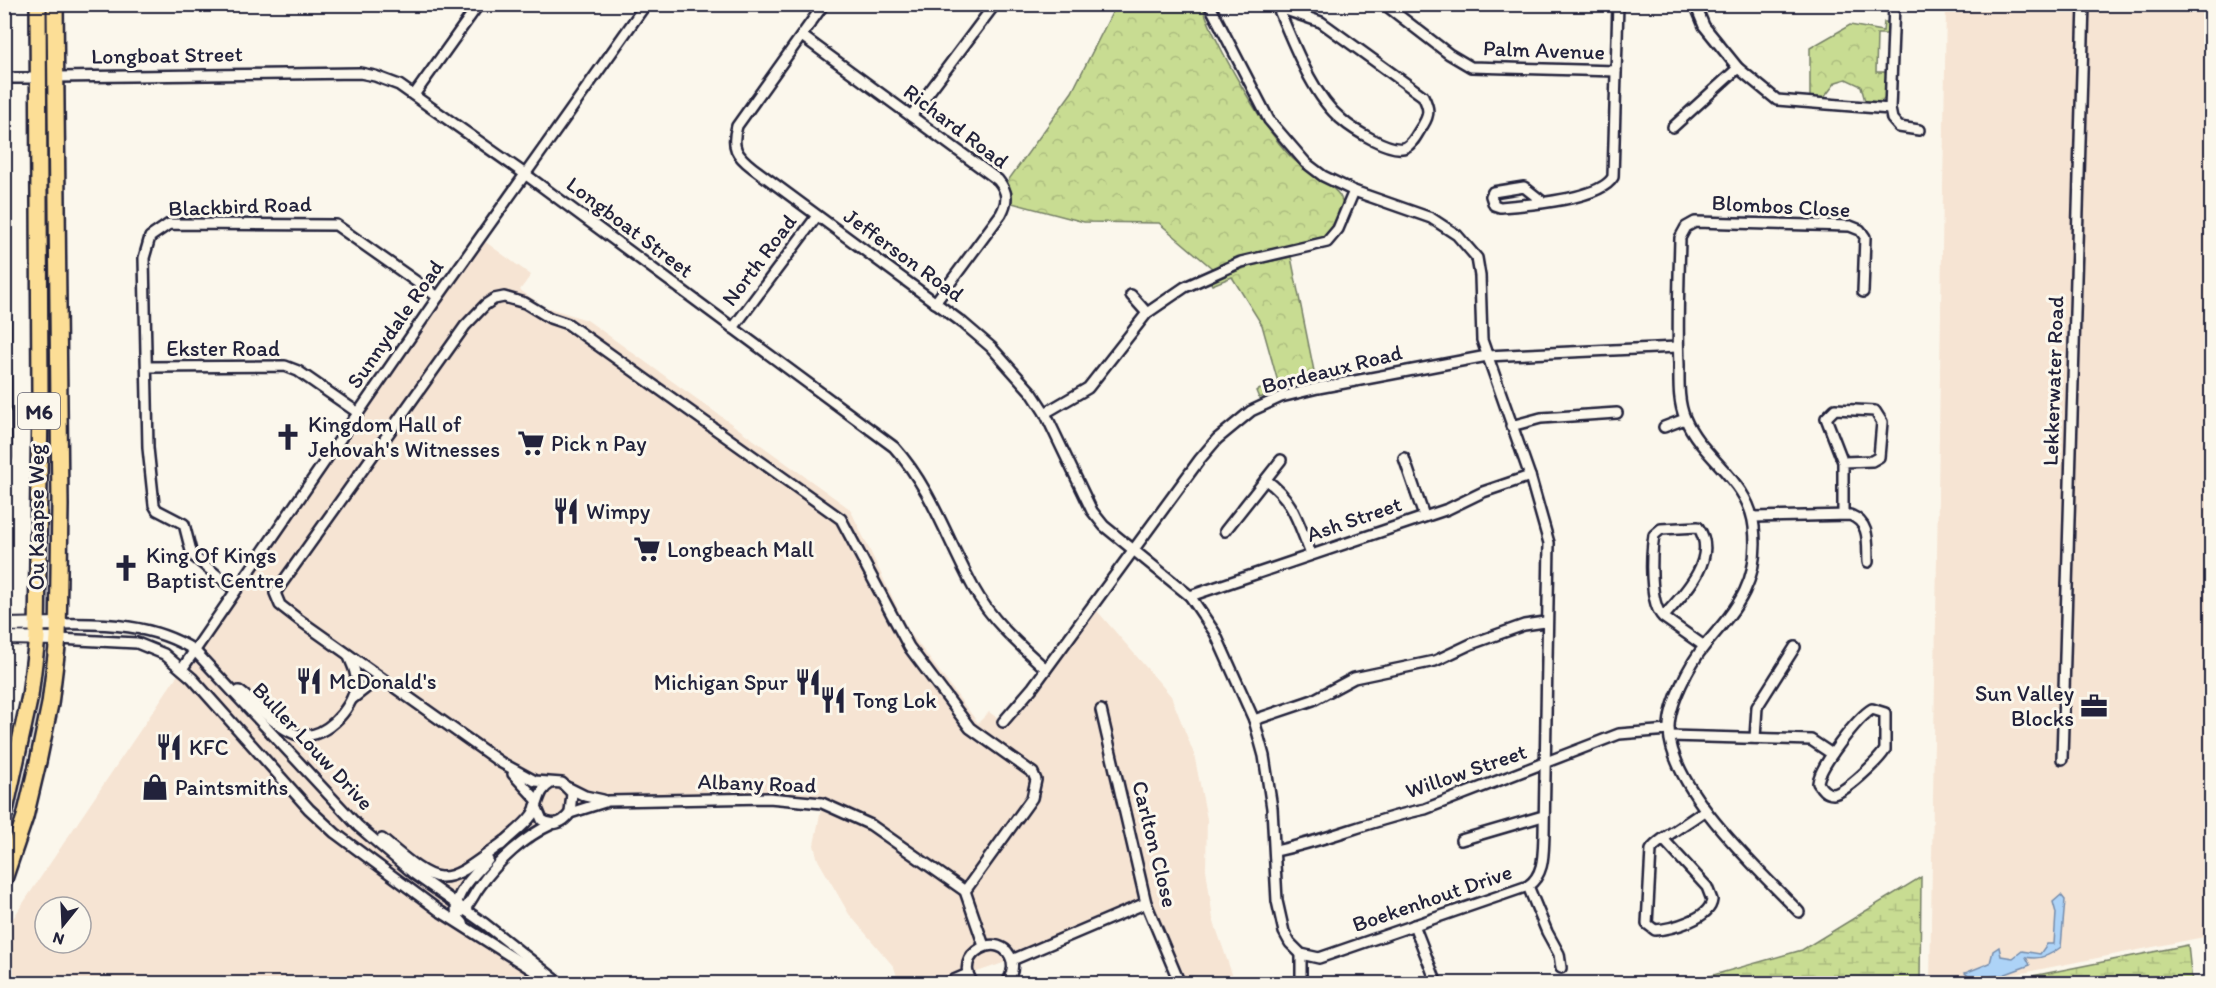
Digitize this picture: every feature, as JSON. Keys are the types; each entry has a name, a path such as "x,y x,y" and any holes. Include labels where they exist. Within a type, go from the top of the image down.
{"main road":[{"name":"Ou Kaapse Weg","path":"4,815 30,696 37,631 38,4"},
{"name":"Ou Kaapse Weg","path":"4,879 25,817 38,762 50,704 58,631 55,4"}],"street":[{"path":"414,95 479,4"},
{"name":"Sunnydale Road","path":"182,669 357,412 646,4"},
{"name":"Jefferson Road","path":"824,4 737,126 733,141 740,158 991,347 1013,370 1045,413 1092,511 1104,526 1132,549"},
{"path":"911,116 995,4"},
{"path":"1209,4 1249,84 1278,132 1314,170 1354,191 1431,218 1457,235 1473,251 1479,266 1482,340 1487,356"},
{"path":"1268,4 1321,22 1423,96 1429,106 1428,116 1411,144 1404,148 1394,148 1362,133 1339,118 1318,91 1278,8"},
{"name":"Palm Avenue","path":"1384,4 1449,54 1471,67 1616,71"},
{"path":"1543,202 1524,187 1493,192 1491,196 1494,205 1500,207 1543,202 1584,193 1607,185 1611,180 1615,167 1618,4"},
{"path":"1695,4 1704,26 1738,69 1777,100 1890,109"},
{"path":"1894,4 1890,109 1892,119 1899,127 1919,130"},
{"name":"Lekkerwater Road","path":"2062,759 2084,4"},
{"name":"Richard Road","path":"802,36 998,180 1007,196 1001,214 935,303"},
{"path":"1673,127 1738,69"},
{"name":"Longboat Street","path":"57,77 360,73 390,80 525,174 894,447 921,481 973,588 989,613 1010,637 1046,669"},
{"path":"4,78 37,78"},
{"path":"1045,413 1088,388 1147,313 1185,287 1221,270 1258,258 1321,245 1338,229 1354,191"},
{"name":"North Road","path":"733,328 817,216"},
{"name":"Blombos Close","path":"1677,347 1680,238 1683,230 1692,223 1854,227 1863,233 1866,242 1863,292"},
{"name":"Blackbird Road","path":"235,590 192,555 184,524 157,510 154,505 148,448 145,251 150,237 169,224 336,225 438,297"},
{"path":"4,240 6,457"},
{"path":"1131,295 1147,313"},
{"path":"609,801 585,796 562,783 535,781 501,762 348,655 280,604 276,591 465,326 485,305 504,297 525,303 580,331 841,519 909,647 970,728 1033,773 1036,780 1032,798 965,891 984,946"},
{"path":"1677,347 1681,407 1685,420 1697,439 1733,478 1753,517 1755,558 1747,589 1735,611 1704,646 1685,676 1674,704 1669,733 1679,767 1705,810 1799,912"},
{"name":"Bordeaux Road","path":"1003,722 1046,669 1132,549 1217,439 1251,411 1281,397 1318,388 1487,356 1677,347"},
{"name":"Boekenhout Drive","path":"1301,954 1319,958 1528,886 1538,876 1542,864 1548,543 1530,476 1487,356"},
{"name":"Ekster Road","path":"147,367 285,366 298,371 357,412"},
{"path":"1843,513 1844,462 1826,421 1828,414 1835,409 1875,411 1882,422 1879,457 1872,461 1844,462"},
{"path":"1511,426 1541,418 1617,413"},
{"path":"1664,427 1685,420"},
{"path":"1404,458 1424,516"},
{"path":"1225,531 1281,460"},
{"name":"Ash Street","path":"1190,596 1448,509 1483,492 1530,476"},
{"path":"1266,480 1281,491 1292,506 1311,554"},
{"path":"1753,517 1843,513 1855,517 1865,526 1868,562"},
{"path":"1663,617 1700,568 1704,546 1698,527 1660,529 1654,535 1653,597 1656,610 1663,617 1704,646"},
{"path":"1132,549 1190,596 1215,633 1254,720 1269,781 1277,901 1284,932 1290,943 1301,954 1301,984"},
{"path":"1254,720 1313,700 1354,678 1435,661 1471,644 1524,625 1545,622"},
{"name":"Buller Louw Drive","path":"4,625 37,631 145,629 178,640 194,650 327,793 391,856 456,903 460,912 561,984"},
{"name":"Buller Louw Drive","path":"4,638 37,631"},
{"name":"Buller Louw Drive","path":"58,631 136,643 164,654 182,669 309,809 336,833 441,912 555,984"},
{"path":"1755,738 1757,707 1795,647"},
{"path":"348,655 355,672 356,683 351,701"},
{"path":"223,679 283,729 305,736 319,734 370,685 388,683"},
{"path":"1876,709 1885,713 1885,750 1866,771 1835,794 1826,792 1818,783 1822,767 1832,754 1867,712 1876,709"},
{"name":"Carlton Close","path":"1101,710 1146,903 1180,984"},
{"name":"Willow Street","path":"1275,851 1303,846 1398,814 1425,810 1619,734 1669,733 1811,740 1832,754"},
{"path":"501,762 537,803 542,820 552,824"},
{"path":"327,793 422,871 448,878 459,875 529,819 542,790 553,782"},
{"path":"569,788 573,799 570,813"},
{"name":"Albany Road","path":"609,801 769,798 822,803 871,825 965,891"},
{"path":"460,912 507,857 541,829 562,821 570,813 609,801"},
{"path":"1663,838 1707,887 1712,900 1709,910 1702,915 1655,930 1647,924 1650,854 1657,841 1663,838 1680,830 1705,810"},
{"path":"1461,840 1543,816"},
{"path":"456,903 473,875 504,841"},
{"path":"1528,886 1559,954 1562,968"},
{"path":"1011,960 1146,903"},
{"path":"441,912 460,912"},
{"path":"460,912 469,928"},
{"path":"1414,925 1437,984"},
{"path":"974,984 968,974 969,960 984,946 991,945 1004,949 1011,960 1012,975 1006,984"},
{"path":"945,984 968,974"}],"shaded area":[{"path":"1946,5 2211,5 2212,733 2209,936 1971,983 1930,984"},
{"path":"480,238 531,275 520,290 543,306 587,320 850,509 908,630 978,723 989,712 1003,722 1092,605 1171,696 1194,754 1207,819 1206,869 1213,919 1235,983 1180,983 1146,903 1012,960 945,983 899,983 894,967 849,914 818,860 814,845 822,804 801,800 609,801 578,809 507,857 465,909 561,983 5,984 5,930 235,590"}],"green space":[{"path":"1116,5 1202,5 1229,63 1254,107 1280,145 1292,158 1333,188 1341,198 1340,214 1323,238 1242,257 1213,269 1159,223 1084,222 1012,203 1012,193 1007,182 1072,92"},
{"path":"1884,22 1888,22 1887,34 1877,34 1876,72 1886,72 1886,96 1881,102 1865,101 1861,86 1846,79 1836,82 1823,99 1810,100 1810,48 1850,25 1883,31"},
{"path":"1291,257 1316,381 1259,398 1256,391 1278,382 1262,325 1232,277 1212,285 1210,281 1253,265"},
{"path":"1921,877 1920,983 1685,983 1802,950"},
{"path":"2188,945 2192,983 1998,983"}],"water":[{"path":"2061,895 2065,900 2061,947 2044,957 2026,957 2030,965 2003,975 1971,979 1965,973 1990,963 1993,951 1999,947 2001,956 2013,958 2022,951 2040,954 2047,944 2054,944 2056,913 2053,902"}],"place":[{"name":"Kingdom Hall of Jehovah's Witnesses","path":"288,437"},
{"name":"Pick n Pay","path":"531,443"},
{"name":"Wimpy","path":"566,511"},
{"name":"Longbeach Mall","path":"647,549"},
{"name":"King Of Kings Baptist Centre","path":"126,568"},
{"name":"McDonald's","path":"309,681"},
{"name":"Michigan Spur","path":"808,682"},
{"name":"Tong Lok","path":"833,700"},
{"name":"Sun Valley Blocks","path":"2094,706"},
{"name":"KFC","path":"169,747"},
{"name":"Paintsmiths","path":"155,787"}]}
